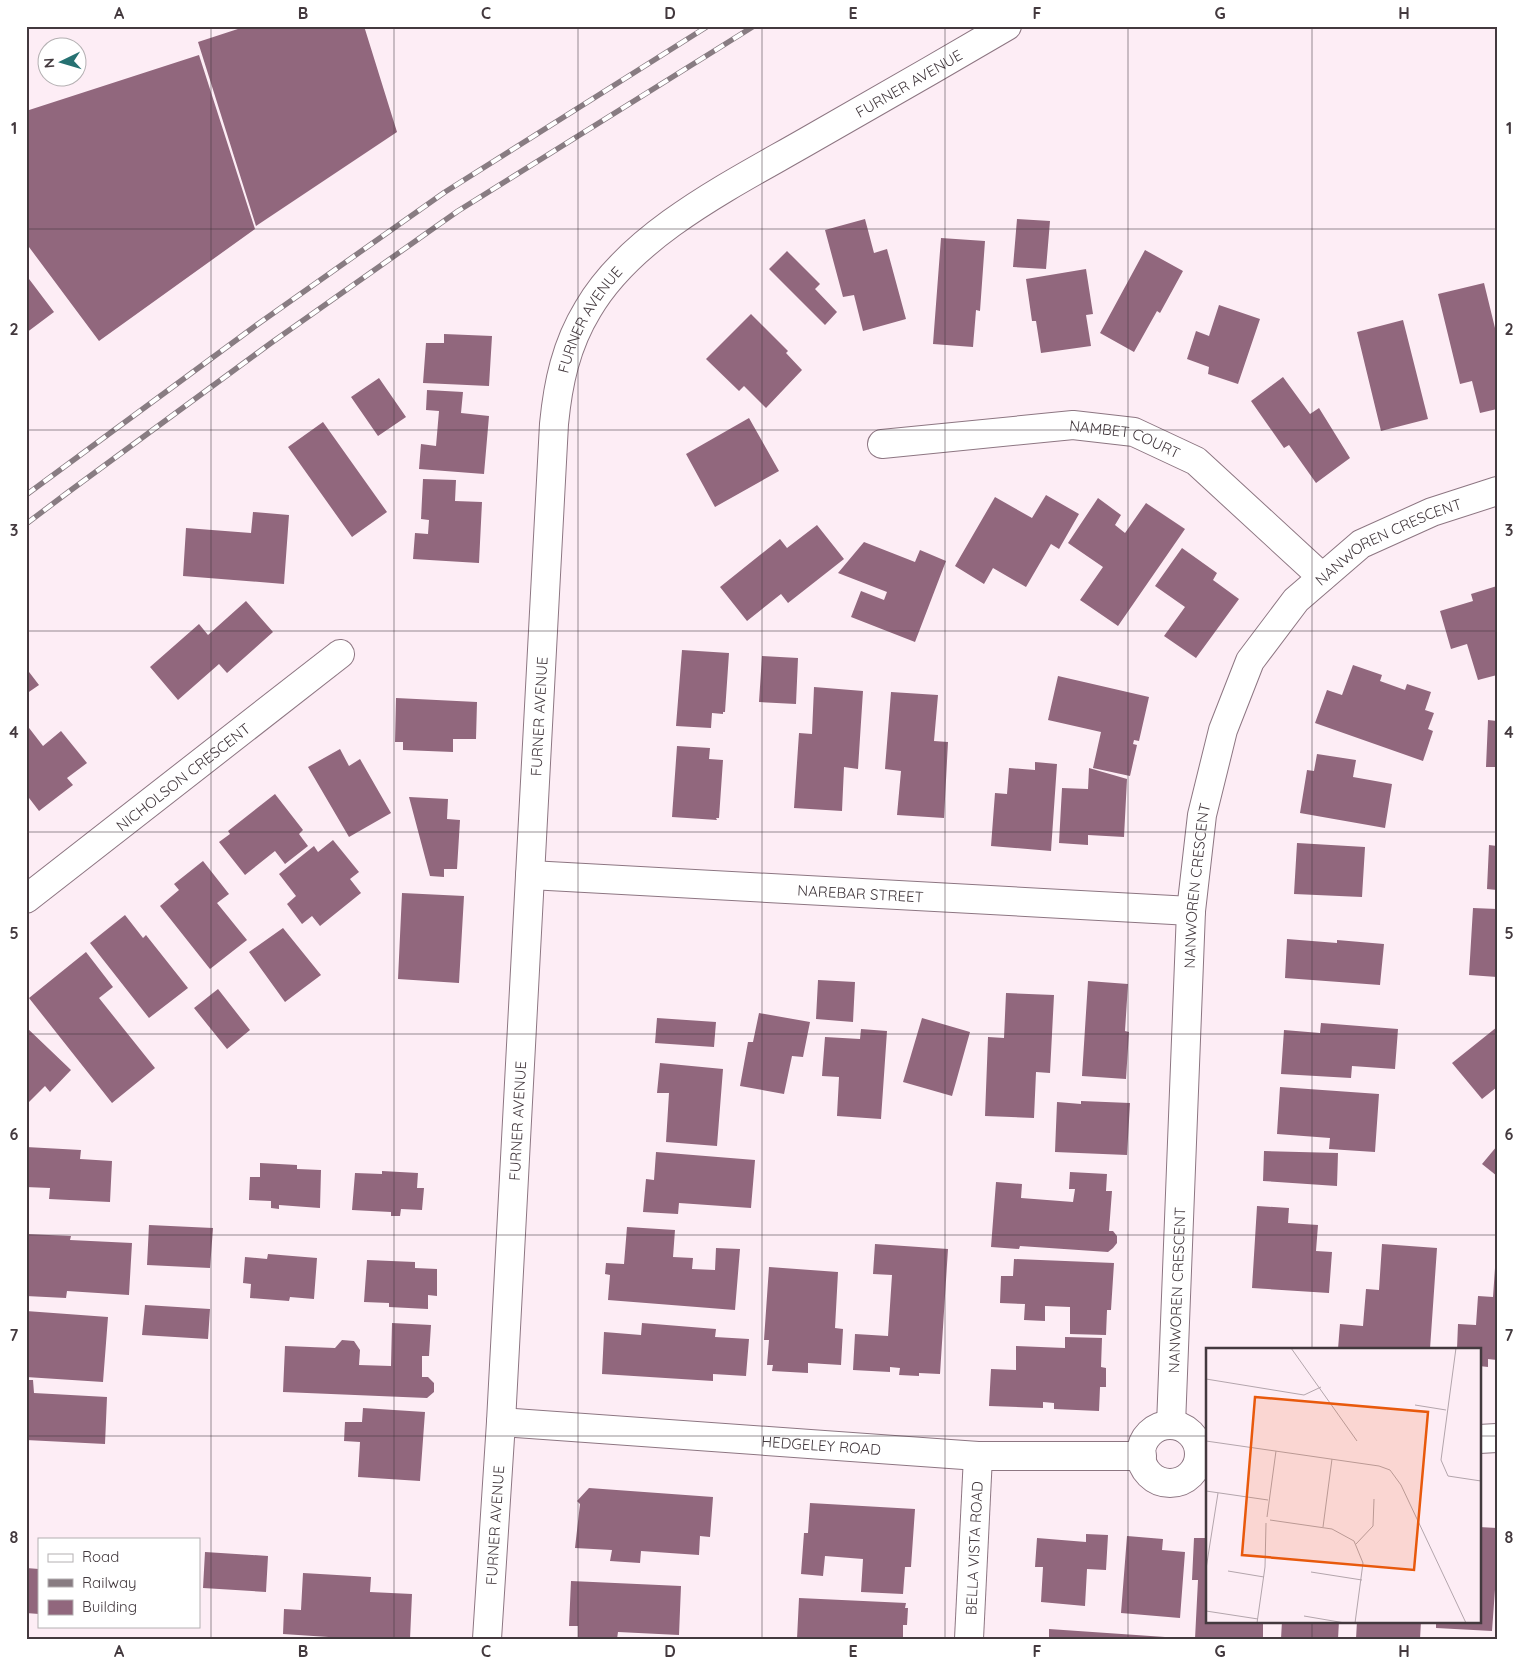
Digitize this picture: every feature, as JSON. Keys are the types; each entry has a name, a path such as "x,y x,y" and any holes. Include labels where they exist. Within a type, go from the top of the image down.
{"street":[{"name":"FURNER AVENUE","path":"487,1639 501,1422 556,404 565,358 588,308 608,282 633,255 685,214 723,189 1007,26"},
{"name":"NAMBET COURT","path":"882,444 1074,426 1134,432 1196,461 1322,577"},
{"name":"NANWOREN CRESCENT","path":"1171,1425 1191,911 1202,815 1223,730 1250,662 1296,600 1322,577 1361,544 1432,512 1497,491"},
{"name":"NICHOLSON CRESCENT","path":"26,899 340,654"},
{"name":"NAREBAR STREET","path":"530,875 1191,911"},
{"name":"HEDGELEY ROAD","path":"501,1422 978,1456 1142,1456"},
{"path":"1171,1425 1182,1428 1192,1435 1203,1456 1190,1476 1181,1481 1170,1483 1160,1481 1150,1475 1144,1466 1142,1456 1143,1444 1149,1434 1159,1427 1171,1425"},
{"path":"1480,1439 1497,1438"},
{"name":"BELLA VISTA ROAD","path":"969,1639 978,1456"}],"building":[{"path":"247,26 364,26 397,132 256,226 198,42"},
{"path":"199,55 255,229 99,341 26,243 26,111"},
{"path":"865,219 874,253 887,249 906,319 863,331 854,295 843,297 825,230"},
{"path":"1017,219 1050,221 1046,269 1013,267"},
{"path":"941,238 985,241 980,311 976,310 973,347 933,344"},
{"path":"1145,250 1183,271 1160,313 1157,311 1134,352 1100,333"},
{"path":"787,251 820,284 815,289 837,312 825,325 769,269"},
{"path":"1086,269 1093,314 1086,315 1091,346 1041,353 1036,321 1032,321 1026,279"},
{"path":"26,275 54,312 26,333"},
{"path":"1484,283 1495,328 1497,328 1497,409 1480,413 1472,381 1460,384 1438,294"},
{"path":"1219,305 1260,319 1238,384 1208,374 1209,367 1187,359 1196,331 1209,336"},
{"path":"751,314 788,351 786,353 802,370 766,408 744,386 739,391 706,359"},
{"path":"1403,320 1428,419 1381,431 1357,332"},
{"path":"444,334 492,336 489,386 423,383 426,343 444,343"},
{"path":"1283,377 1310,414 1319,408 1350,458 1316,483 1289,445 1284,448 1251,401"},
{"path":"379,378 406,417 378,436 351,397"},
{"path":"427,390 463,392 461,413 489,416 484,474 419,469 421,444 436,446 439,411 426,410"},
{"path":"749,418 779,471 715,507 686,454"},
{"path":"323,422 387,512 352,537 288,447"},
{"path":"423,479 456,480 455,501 482,502 479,563 413,559 415,533 428,534 429,520 421,519"},
{"path":"1046,495 1079,514 1059,549 1051,544 1026,587 993,568 984,584 955,566 995,497 1032,518"},
{"path":"1098,498 1121,515 1115,525 1125,533 1146,503 1185,529 1118,626 1080,600 1103,567 1068,543"},
{"path":"253,512 289,515 284,584 183,576 186,528 251,533"},
{"path":"817,525 844,559 788,603 781,594 747,621 720,587 780,539 787,548"},
{"path":"864,542 915,562 920,550 946,561 915,642 851,617 861,591 884,600 887,592 838,573"},
{"path":"1182,548 1217,573 1213,580 1239,599 1196,658 1164,636 1185,607 1155,586"},
{"path":"1497,586 1497,675 1478,680 1467,644 1451,649 1440,611 1473,601 1471,594"},
{"path":"246,601 273,632 227,673 219,664 178,700 150,667 199,624 208,635"},
{"path":"682,650 729,653 725,712 723,714 712,713 711,728 676,726"},
{"path":"762,656 798,658 796,704 759,702"},
{"path":"1353,665 1382,675 1380,681 1405,690 1407,684 1431,692 1425,710 1434,713 1428,729 1433,731 1423,761 1315,723 1327,690 1342,695"},
{"path":"26,668 39,685 26,694"},
{"path":"1058,676 1149,697 1139,741 1134,740 1133,744 1137,745 1130,776 1093,768 1101,732 1048,720"},
{"path":"814,687 863,691 858,769 844,767 842,811 794,808 799,733 812,734"},
{"path":"891,692 938,695 934,741 948,742 944,818 897,815 901,771 885,769"},
{"path":"396,698 477,702 476,739 453,739 453,752 403,750 403,742 395,742"},
{"path":"1488,720 1497,721 1497,767 1486,767"},
{"path":"26,724 43,746 61,731 87,763 67,778 73,785 39,811 26,794"},
{"path":"677,746 710,748 709,759 723,760 719,818 716,818 717,820 672,817"},
{"path":"340,749 349,766 360,759 391,813 349,837 308,767"},
{"path":"1317,754 1356,760 1353,777 1392,784 1385,828 1300,813 1307,770 1314,771"},
{"path":"1035,762 1057,764 1051,851 991,846 995,793 1007,794 1009,768 1035,770"},
{"path":"1089,768 1127,779 1124,837 1088,835 1088,845 1059,843 1062,788 1088,789"},
{"path":"275,794 303,830 299,834 308,846 285,864 275,851 245,875 219,842 230,834 228,831"},
{"path":"409,797 448,799 447,819 460,820 457,869 444,869 444,877 430,876"},
{"path":"333,840 359,872 350,879 361,893 320,926 312,916 302,924 287,904 296,896 279,874 314,846 318,852"},
{"path":"1297,843 1365,847 1362,897 1294,894"},
{"path":"1489,845 1497,846 1497,890 1487,889"},
{"path":"203,861 229,894 217,903 247,940 210,969 160,906 179,890 174,884"},
{"path":"402,893 464,896 459,983 398,979"},
{"path":"1473,908 1497,909 1497,977 1469,975"},
{"path":"125,915 143,938 146,935 188,988 149,1018 90,943"},
{"path":"283,928 321,975 285,1002 249,952"},
{"path":"1287,939 1337,943 1337,940 1384,944 1380,985 1285,978"},
{"path":"86,952 113,987 99,998 155,1068 112,1103 29,998"},
{"path":"818,980 855,982 853,1022 816,1019"},
{"path":"1088,981 1128,984 1125,1031 1129,1032 1126,1079 1082,1076"},
{"path":"218,989 250,1030 227,1049 194,1008"},
{"path":"1006,993 1054,995 1050,1073 1036,1072 1034,1118 985,1116 988,1037 1004,1038"},
{"path":"759,1013 810,1022 803,1057 792,1056 784,1094 740,1086 748,1042 753,1042"},
{"path":"657,1018 716,1022 714,1047 655,1043"},
{"path":"922,1018 970,1032 952,1096 903,1082"},
{"path":"1321,1023 1398,1029 1395,1069 1352,1066 1351,1078 1281,1074 1284,1030 1320,1033"},
{"path":"26,1027 71,1070 50,1092 45,1086 26,1105"},
{"path":"1497,1027 1497,1087 1482,1099 1452,1063"},
{"path":"861,1029 887,1031 881,1119 837,1116 839,1077 822,1076 825,1037 860,1039"},
{"path":"660,1063 723,1069 717,1146 666,1142 669,1093 657,1093"},
{"path":"1280,1087 1379,1094 1375,1152 1329,1149 1330,1138 1277,1134"},
{"path":"1081,1101 1130,1103 1127,1155 1055,1152 1057,1102 1081,1104"},
{"path":"1497,1146 1497,1176 1482,1164"},
{"path":"26,1147 81,1150 80,1159 112,1161 110,1202 49,1199 50,1188 26,1187"},
{"path":"1264,1151 1338,1153 1337,1186 1263,1181"},
{"path":"656,1152 755,1160 751,1208 679,1203 678,1214 643,1212 646,1179 654,1180"},
{"path":"260,1163 297,1165 297,1169 321,1170 320,1208 279,1205 279,1209 271,1208 271,1201 249,1200 250,1177 260,1177"},
{"path":"382,1171 418,1173 417,1188 424,1188 422,1210 401,1209 400,1216 391,1216 391,1212 352,1210 355,1173 382,1174"},
{"path":"1070,1172 1107,1174 1106,1191 1112,1191 1109,1231 1113,1231 1117,1236 1117,1243 1113,1248 1108,1252 1020,1246 1019,1249 991,1247 996,1182 1022,1184 1021,1198 1073,1202 1075,1189 1069,1189"},
{"path":"1257,1206 1289,1208 1288,1223 1318,1225 1316,1251 1332,1252 1329,1293 1252,1288"},
{"path":"149,1225 213,1228 210,1268 147,1265"},
{"path":"627,1227 675,1230 673,1257 693,1258 692,1269 715,1270 716,1248 740,1249 735,1310 608,1300 610,1275 605,1274 606,1263 624,1264"},
{"path":"26,1234 71,1236 70,1240 132,1243 129,1295 67,1291 66,1298 26,1296"},
{"path":"875,1244 948,1249 940,1374 919,1373 919,1376 899,1375 900,1368 890,1367 890,1372 853,1370 855,1334 888,1336 892,1275 873,1274"},
{"path":"1382,1244 1437,1248 1430,1348 1338,1348 1340,1324 1363,1326 1366,1289 1379,1290"},
{"path":"268,1254 317,1258 314,1299 290,1297 289,1301 250,1298 251,1284 243,1283 245,1257 267,1259"},
{"path":"1014,1259 1114,1263 1111,1310 1107,1310 1106,1335 1070,1334 1070,1307 1045,1306 1045,1321 1024,1320 1025,1304 1000,1303 1001,1276 1013,1276"},
{"path":"367,1260 415,1262 415,1268 437,1269 437,1296 428,1295 428,1309 389,1307 389,1303 364,1302"},
{"path":"769,1267 838,1272 835,1328 843,1329 841,1365 808,1363 808,1373 772,1371 773,1365 767,1365 769,1340 764,1340"},
{"path":"1495,1268 1497,1268 1497,1360 1488,1359 1488,1367 1480,1366 1480,1348 1457,1348 1458,1324 1476,1325 1478,1296 1493,1297"},
{"path":"145,1305 210,1309 208,1339 142,1335"},
{"path":"26,1311 108,1317 103,1382 26,1377"},
{"path":"392,1323 431,1325 429,1356 422,1356 422,1377 428,1377 434,1383 434,1392 427,1398 283,1392 285,1346 335,1348 342,1340 354,1341 360,1350 359,1365 391,1366"},
{"path":"642,1323 716,1329 715,1337 749,1339 746,1376 713,1374 713,1381 602,1374 604,1332 641,1335"},
{"path":"1065,1337 1102,1338 1101,1367 1106,1368 1106,1387 1100,1387 1099,1411 1054,1409 1054,1403 1043,1402 1043,1408 989,1406 991,1369 1016,1370 1016,1346 1065,1348"},
{"path":"26,1380 33,1380 34,1393 107,1397 105,1444 26,1440"},
{"path":"363,1408 425,1412 420,1481 358,1477 360,1442 344,1441 345,1422 362,1422"},
{"path":"589,1488 713,1497 710,1537 700,1536 699,1555 641,1551 640,1563 610,1561 612,1550 575,1548 580,1504 577,1501"},
{"path":"810,1503 915,1509 911,1567 905,1567 903,1594 861,1592 863,1559 825,1556 823,1576 801,1574 804,1533 808,1533"},
{"path":"1480,1527 1497,1528 1497,1562 1492,1631 1436,1628 1436,1622 1480,1622"},
{"path":"1086,1534 1108,1535 1106,1570 1087,1569 1085,1606 1041,1602 1043,1567 1035,1567 1037,1538 1086,1542"},
{"path":"1127,1536 1163,1539 1162,1550 1185,1552 1180,1618 1121,1613"},
{"path":"1194,1538 1206,1538 1206,1622 1263,1622 1263,1639 1195,1639 1198,1580 1192,1580"},
{"path":"205,1552 268,1556 266,1592 203,1588"},
{"path":"26,1568 38,1569 38,1614 26,1613"},
{"path":"303,1573 371,1577 370,1592 412,1594 410,1639 359,1639 283,1634 284,1609 301,1610"},
{"path":"571,1581 681,1586 679,1635 618,1632 617,1639 578,1639 578,1626 569,1626"},
{"path":"799,1598 906,1603 905,1608 908,1608 907,1625 903,1625 903,1639 797,1639"},
{"path":"1282,1622 1339,1622 1338,1639 1281,1639"},
{"path":"1357,1622 1421,1622 1420,1639 1356,1639"},
{"path":"1049,1629 1165,1637 1165,1639 1049,1639"}],"railway":[{"path":"26,495 258,324 445,192 708,26"},
{"path":"26,524 271,343 458,211 754,26"}]}
